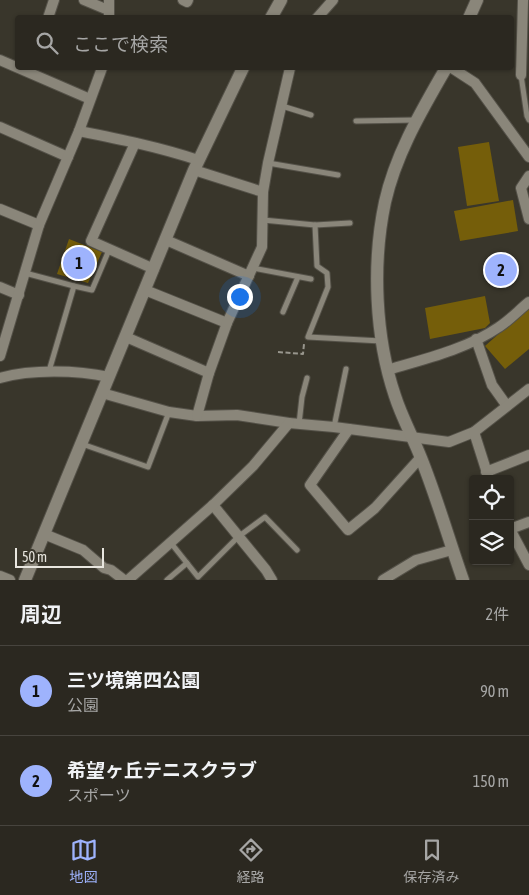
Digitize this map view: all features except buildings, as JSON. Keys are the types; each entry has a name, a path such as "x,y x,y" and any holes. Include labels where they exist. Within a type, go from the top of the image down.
{"street":[{"path":"49,15 54,0"},
{"path":"84,0 109,9"},
{"path":"183,0 187,2 188,0"},
{"path":"272,15 279,0"},
{"path":"320,15 333,0"},
{"path":"470,15 476,0"},
{"path":"521,72 523,0"},
{"path":"0,60 15,65"},
{"path":"514,62 521,72"},
{"path":"32,70 90,99"},
{"path":"0,356 39,225 79,131 101,70"},
{"path":"25,580 196,165 242,70"},
{"path":"197,416 209,372 227,323 262,247 263,192 290,70"},
{"path":"445,70 416,120 395,169 386,201 380,239 378,289 381,341 387,370 410,436 421,457 464,580"},
{"path":"455,70 475,83 529,157"},
{"path":"0,127 68,157"},
{"path":"79,131 134,143 263,192"},
{"path":"134,143 91,241 154,269"},
{"path":"529,176 521,188 529,219"},
{"path":"0,209 39,225"},
{"path":"166,240 251,272"},
{"path":"0,287 19,295"},
{"path":"145,290 227,323"},
{"path":"387,370 442,353 476,339 500,326 529,302"},
{"path":"126,337 209,372"},
{"path":"476,339 492,386 507,406"},
{"path":"0,378 49,371 91,373 109,377"},
{"path":"102,393 169,412 197,416 237,415 449,442 474,432 529,389"},
{"path":"128,580 213,505 294,423"},
{"path":"349,429 310,485 348,530 375,508 421,457"},
{"path":"474,432 488,475 529,455"},
{"path":"213,505 272,580"},
{"path":"514,528 529,522"},
{"path":"44,534 83,550 104,568 111,570 124,580"},
{"path":"514,537 529,565"},
{"path":"386,579 416,560 452,550"},
{"path":"0,576 10,580"}],"lane":[{"path":"521,72 526,116 529,120"},
{"path":"281,106 311,115"},
{"path":"356,121 416,120"},
{"path":"268,163 338,174"},
{"path":"263,220 315,225 350,224"},
{"path":"315,225 317,266 327,273 328,287 308,337 381,341"},
{"path":"25,273 92,290 109,250"},
{"path":"251,272 311,279"},
{"path":"283,312 298,277"},
{"path":"49,371 74,286"},
{"path":"334,427 346,369"},
{"path":"294,423 307,378"},
{"path":"81,444 148,467 169,412"},
{"path":"170,542 198,577 238,537 265,517 297,550"},
{"path":"167,580 187,563"}],"path":[{"path":"278,352 303,354 304,339 308,337"}],"shaded area":[{"path":"489,142 499,201 467,206 458,147"},
{"path":"513,200 518,231 460,241 454,211"},
{"path":"69,239 102,252 88,283 57,274"},
{"path":"485,296 490,323 485,328 430,339 425,308"},
{"path":"529,307 529,349 505,369 485,346"}],"place":[{"name":"三ツ境第四公園","path":"79,263"},
{"name":"希望ヶ丘テニスクラブ","path":"501,270"}]}
